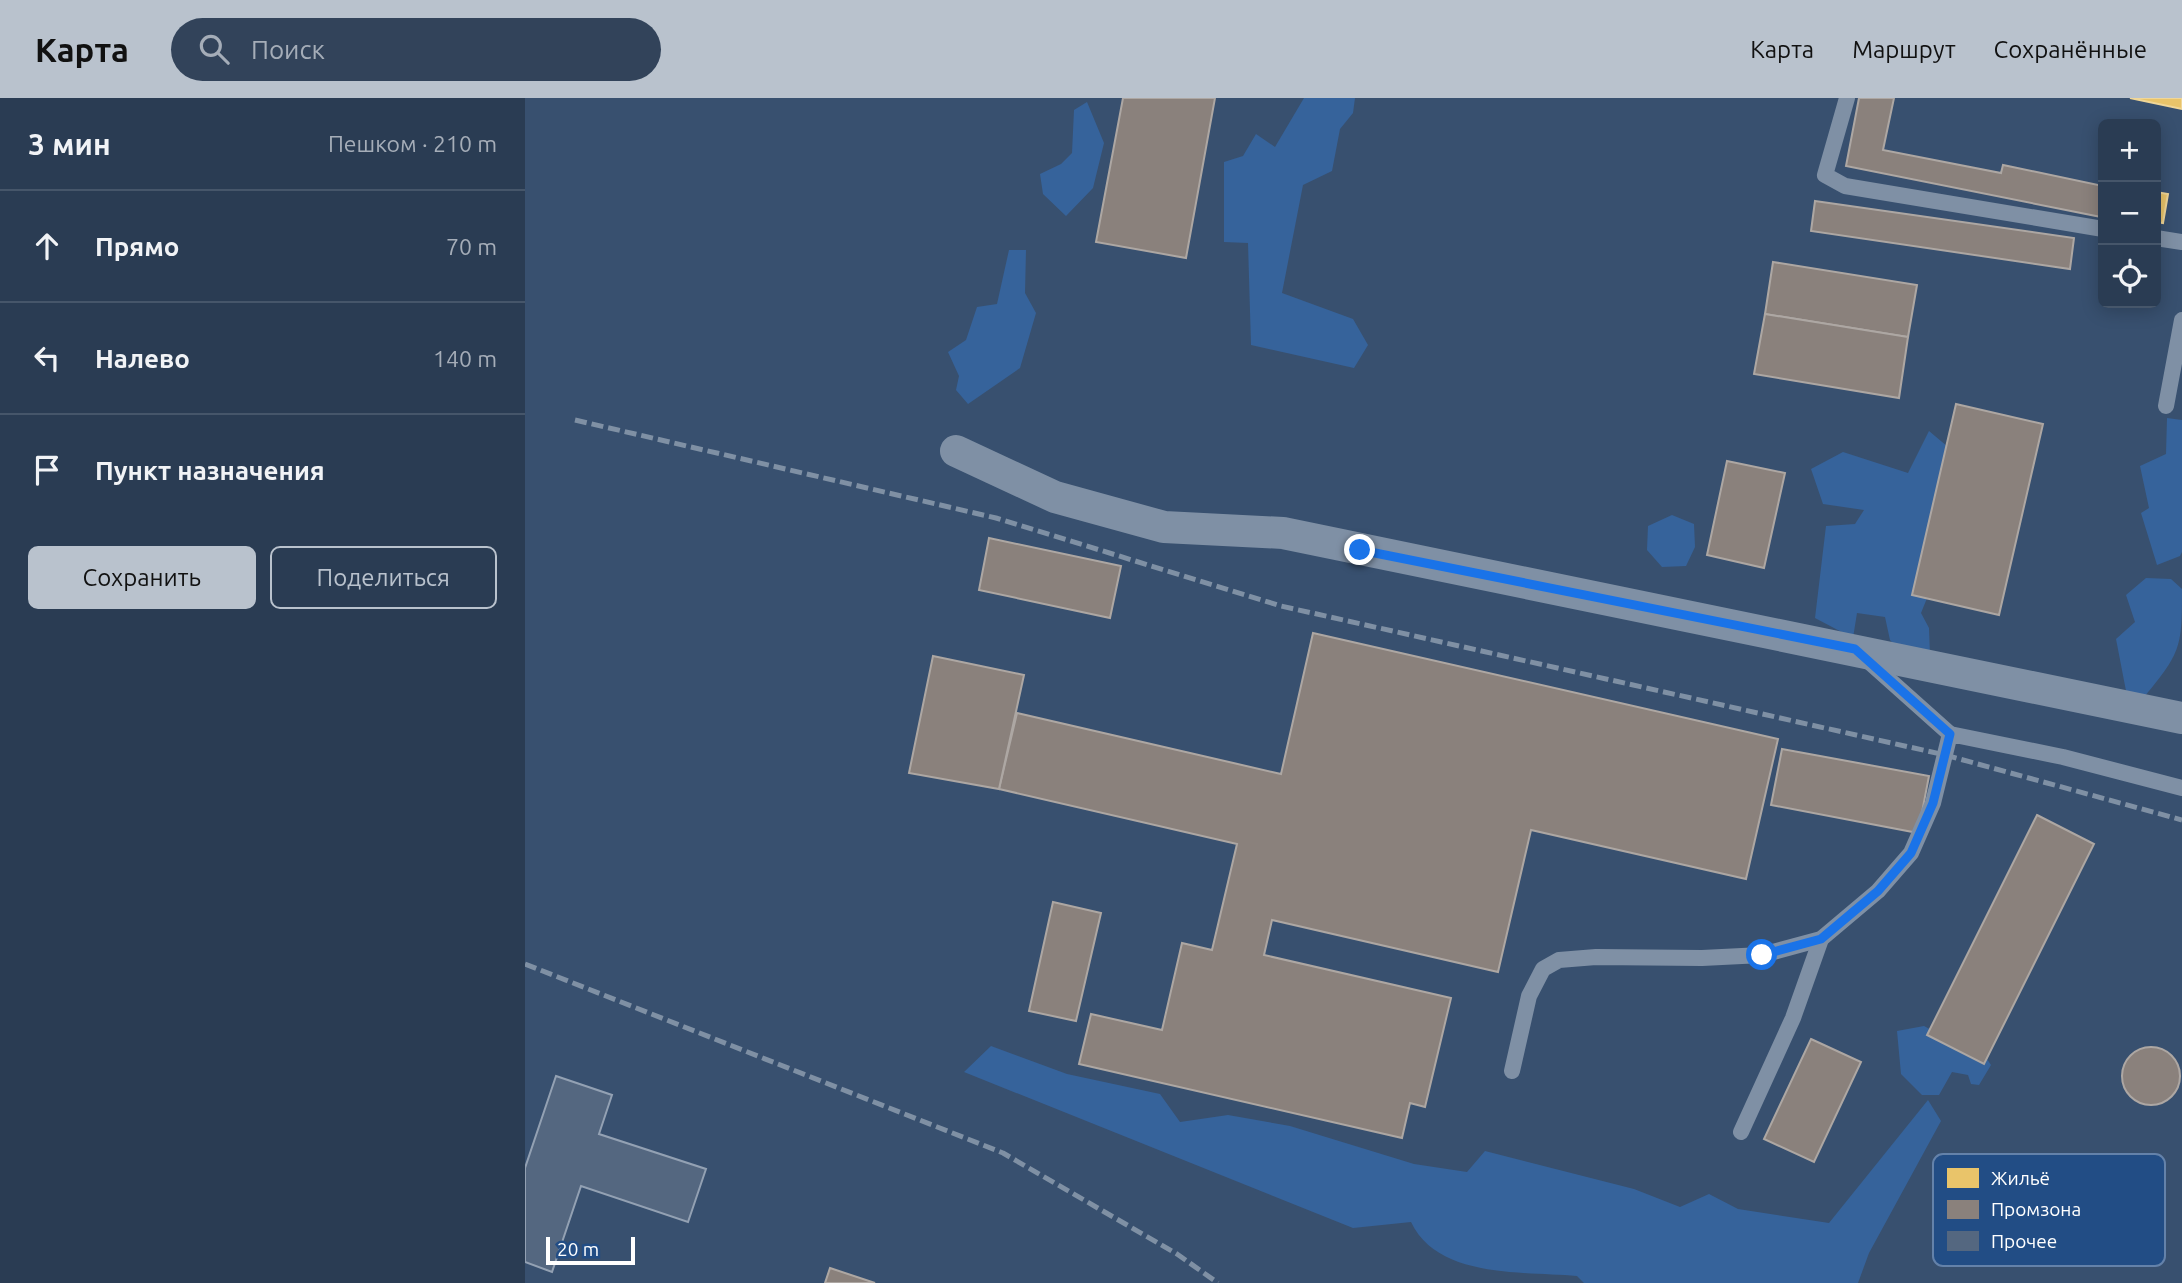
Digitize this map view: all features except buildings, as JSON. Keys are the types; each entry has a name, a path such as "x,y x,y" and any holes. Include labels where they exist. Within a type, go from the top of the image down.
{"street":[{"path":"956,452 1055,497 1164,527 1283,533 2182,718"}],"lane":[{"path":"1847,98 1825,175 1845,186 2098,228"},
{"path":"2161,239 2182,242"},
{"path":"2166,406 2182,320"},
{"path":"1855,649 1950,734 2063,757 2182,788"},
{"path":"1512,1071 1529,996 1543,969 1559,960 1762,955 1821,939 1878,891 1911,853 1933,803 1950,734"},
{"path":"1741,1132 1793,1018 1821,939"}],"shaded area":[{"path":"1304,98 1355,98 1353,113 1340,129 1332,171 1303,185 1282,293 1353,319 1368,345 1354,368 1251,345 1248,243 1224,242 1224,162 1243,156 1256,134 1275,147"},
{"path":"1087,102 1104,143 1093,188 1066,216 1043,194 1040,174 1061,164 1072,153 1074,110"},
{"path":"1009,250 1026,250 1025,293 1036,313 1020,368 968,404 956,390 959,376 948,352 966,340 977,307 997,304"},
{"path":"2167,418 2182,420 2182,552 2180,556 2157,565 2141,513 2149,508 2140,466 2166,454"},
{"path":"1929,431 1954,452 1934,581 1921,613 1929,628 1930,655 1908,660 1890,640 1885,617 1857,613 1853,638 1815,618 1826,526 1855,524 1864,510 1823,504 1811,469 1843,452 1908,473"},
{"path":"1672,515 1694,524 1695,547 1686,566 1662,567 1647,550 1648,526"},
{"path":"2146,578 2171,579 2182,589 2180,636 2173,658 2145,696 2127,696 2116,639 2135,622 2126,595"},
{"path":"1924,1026 1958,1044 1979,1047 1991,1065 1979,1085 1971,1084 1968,1075 1952,1072 1939,1095 1922,1095 1901,1074 1897,1031"},
{"path":"991,1046 1067,1074 1160,1094 1180,1122 1228,1115 1290,1126 1414,1164 1467,1172 1485,1151 1634,1189 1680,1207 1709,1194 1738,1209 1829,1223 1928,1100 1941,1121 1869,1253 1858,1283 1584,1283 1577,1276 1508,1272 1461,1263 1441,1254 1424,1240 1411,1222 1353,1228 964,1072"}],"railway":[{"path":"575,420 996,518 1281,606 1945,755 2182,820"},
{"path":"525,964 1003,1153 1177,1254 1218,1283"}],"route":[{"path":"1360,550 1855,649 1950,734 1933,803 1911,853 1878,891 1821,939 1762,955"}]}
